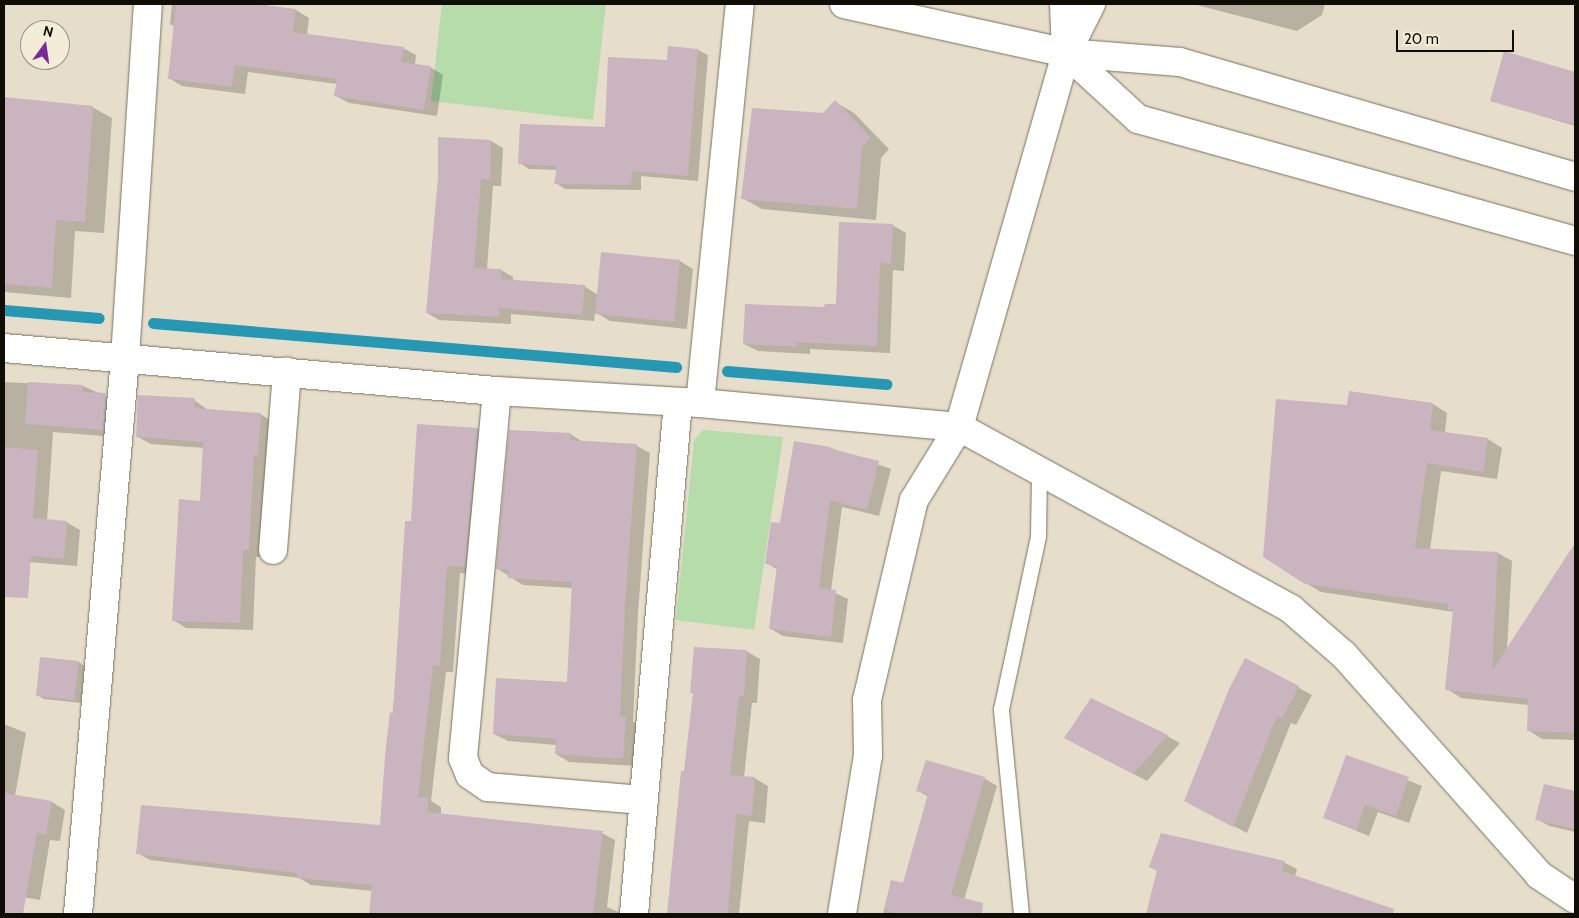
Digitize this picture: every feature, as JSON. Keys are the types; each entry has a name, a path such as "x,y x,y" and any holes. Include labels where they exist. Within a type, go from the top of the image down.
{"street":[{"path":"78,914 125,358 148,4"},
{"path":"634,914 643,800 689,403 740,4"},
{"path":"844,4 1066,53 1180,62 1575,177"},
{"path":"1064,4 1066,53 1138,119 1575,241"},
{"path":"842,914 868,755 867,700 914,500 958,427 1066,53 1092,4"},
{"path":"4,348 497,391 689,403 958,427 1291,609 1344,655 1539,875 1575,898"},
{"path":"273,550 287,372"},
{"path":"497,391 463,758 470,775 488,787 643,800"}],"lane":[{"path":"1021,914 1001,709 1038,536 1039,471"}],"green space":[{"path":"442,4 606,4 593,120 431,101"},
{"path":"703,430 783,437 754,630 676,620 694,440"}],"building":[{"path":"176,4 253,4 296,9 293,32 404,47 401,62 431,66 424,110 334,96 337,79 235,65 232,87 168,79"},
{"path":"668,46 698,49 688,176 632,171 631,185 554,184 557,166 518,164 520,124 605,127 608,57 667,60"},
{"path":"1504,51 1575,72 1575,125 1490,101"},
{"path":"4,97 93,106 85,222 56,220 52,288 4,284"},
{"path":"835,100 871,138 862,147 857,209 741,199 752,108 823,113"},
{"path":"438,137 491,140 490,180 481,179 474,268 501,269 501,279 585,285 582,315 499,308 499,317 426,313 438,177"},
{"path":"839,222 893,224 891,264 880,263 877,346 797,342 797,347 743,344 745,304 824,307 825,304 836,304"},
{"path":"601,252 680,260 674,322 595,314"},
{"path":"28,382 83,385 83,392 106,393 103,430 25,424"},
{"path":"1349,391 1433,403 1430,430 1488,438 1483,472 1427,463 1415,548 1498,552 1492,671 1575,543 1575,733 1527,731 1528,699 1445,690 1453,610 1448,610 1448,604 1305,584 1263,557 1276,399 1347,405"},
{"path":"138,395 195,398 194,408 261,413 258,455 254,455 249,550 243,550 240,623 172,621 179,499 200,501 203,442 136,437"},
{"path":"417,424 478,428 465,567 447,566 440,666 433,665 418,797 429,798 427,812 603,831 593,914 369,914 372,885 296,878 297,873 136,854 141,805 380,825 390,712 393,713 405,521 411,521"},
{"path":"509,430 571,433 570,440 637,444 625,605 620,716 626,716 623,759 555,754 556,739 493,734 496,678 567,682 572,582 508,578 509,570 496,569"},
{"path":"794,441 831,447 831,449 879,461 867,510 830,500 819,588 836,590 831,637 769,629 777,566 765,564 771,522 780,523"},
{"path":"4,447 38,450 33,518 67,521 64,559 31,556 28,598 4,597"},
{"path":"694,647 747,650 744,696 739,696 730,775 755,777 752,816 736,814 728,914 667,914 681,771 684,771 693,693 690,693"},
{"path":"40,657 79,661 74,700 36,696"},
{"path":"1245,658 1299,686 1282,719 1277,716 1233,827 1184,801 1229,689"},
{"path":"1091,698 1168,735 1133,774 1064,738"},
{"path":"1346,755 1409,777 1396,816 1365,805 1356,830 1323,818"},
{"path":"926,760 985,777 951,895 983,903 982,914 895,914 884,910 891,880 903,883 928,794 916,791"},
{"path":"1544,784 1575,791 1575,829 1535,820"},
{"path":"4,793 52,801 46,835 37,833 23,914 4,914"},
{"path":"1161,833 1285,861 1282,871 1394,909 1393,914 1146,914 1157,870 1149,867"}],"waterway":[{"path":"4,310 99,318"},
{"path":"153,323 676,367"},
{"path":"727,371 886,384"}]}
